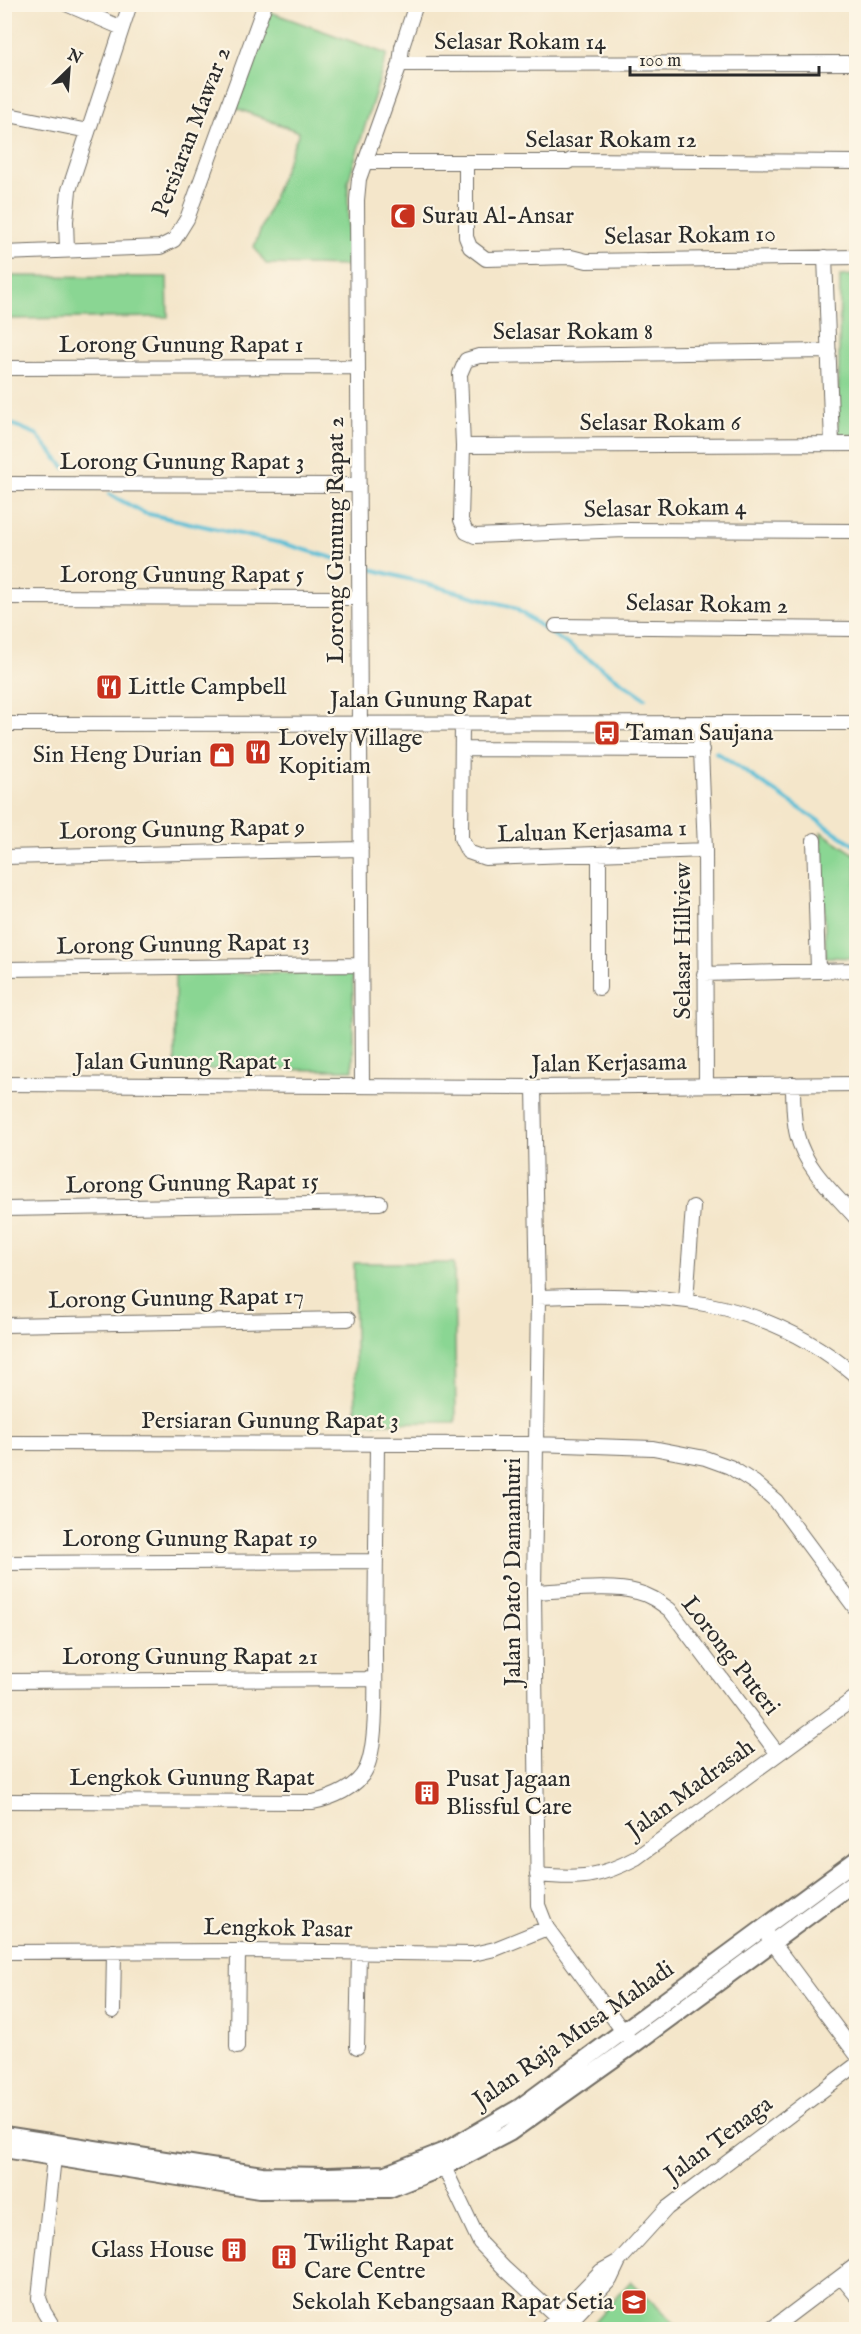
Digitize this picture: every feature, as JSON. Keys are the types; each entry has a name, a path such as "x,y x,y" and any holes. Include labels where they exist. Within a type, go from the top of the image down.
{"main road":[{"name":"Jalan Raja Musa Mahadi","path":"4,2135 55,2150 259,2190 389,2189 444,2167 509,2133 633,2045 856,1860"},
{"name":"Jalan Raja Musa Mahadi","path":"4,2149 55,2150 262,2175 386,2174 447,2150 519,2108 622,2031 767,1935 856,1881"}],"street":[{"path":"66,4 122,27"},
{"path":"67,250 66,221 69,190 130,4"},
{"name":"Persiaran Mawar 2","path":"4,253 160,247 174,240 187,219 265,4"},
{"name":"Lorong Gunung Rapat 2","path":"362,1085 357,201 359,178 400,64 402,47 416,4"},
{"name":"Selasar Rokam 14","path":"400,64 856,63"},
{"path":"4,114 88,131"},
{"name":"Selasar Rokam 12","path":"365,162 568,162 571,160 856,162"},
{"name":"Selasar Rokam 10","path":"466,162 466,237 470,247 486,259 571,257 587,261 856,257"},
{"path":"825,257 832,444"},
{"name":"Selasar Rokam 8","path":"475,536 466,532 461,520 463,446 460,374 466,360 479,356 829,351"},
{"name":"Lorong Gunung Rapat 1","path":"4,368 358,367"},
{"name":"Selasar Rokam 6","path":"463,446 856,444"},
{"name":"Lorong Gunung Rapat 3","path":"4,484 358,484"},
{"name":"Selasar Rokam 4","path":"475,536 626,530 856,531"},
{"name":"Lorong Gunung Rapat 5","path":"4,597 359,598"},
{"name":"Selasar Rokam 2","path":"556,626 856,629"},
{"name":"Laluan Kerjasama 1","path":"462,723 461,838 468,852 485,858 705,850"},
{"name":"Jalan Gunung Rapat","path":"4,724 856,723"},
{"name":"Selasar Hillview","path":"700,724 705,850 706,1085"},
{"path":"462,749 702,750"},
{"path":"814,840 818,970"},
{"name":"Lorong Gunung Rapat 9","path":"4,857 361,849"},
{"path":"598,988 599,854"},
{"name":"Lorong Gunung Rapat 13","path":"4,969 361,965"},
{"path":"705,974 856,970"},
{"name":"Jalan Gunung Rapat 1","path":"4,1084 362,1085"},
{"path":"793,1084 797,1135 804,1155 817,1175 856,1218"},
{"name":"Jalan Kerjasama","path":"362,1085 534,1087 856,1084"},
{"name":"Jalan Dato' Damanhuri","path":"534,1087 538,1297 534,1592 538,1905 547,1928 633,2045"},
{"name":"Lorong Gunung Rapat 15","path":"4,1209 380,1203"},
{"path":"686,1300 693,1207"},
{"path":"538,1297 605,1294 686,1300 733,1309 768,1322 830,1354 856,1376"},
{"name":"Lorong Gunung Rapat 17","path":"4,1325 348,1319"},
{"name":"Persiaran Gunung Rapat 3","path":"4,1443 536,1444 653,1448 705,1458 730,1467 755,1483 776,1501 856,1609"},
{"name":"Lengkok Gunung Rapat","path":"4,1801 313,1802 330,1798 346,1789 364,1772 372,1755 375,1679 376,1444"},
{"name":"Lorong Gunung Rapat 19","path":"4,1563 376,1561"},
{"name":"Lorong Puteri","path":"534,1592 615,1589 636,1591 654,1598 675,1617 778,1754"},
{"name":"Lorong Gunung Rapat 21","path":"4,1681 375,1679"},
{"name":"Jalan Madrasah","path":"537,1875 574,1878 593,1876 614,1870 636,1858 856,1697"},
{"name":"Lengkok Pasar","path":"4,1952 238,1951 473,1954 495,1949 547,1928"},
{"path":"767,1935 856,2054"},
{"path":"113,2012 114,1951"},
{"path":"237,2047 238,1951"},
{"path":"357,2047 359,1953"},
{"name":"Jalan Tenaga","path":"544,2330 561,2324 585,2296 610,2280 619,2261 667,2208 856,2065"},
{"path":"55,2150 39,2298 55,2330"},
{"path":"444,2167 480,2243 561,2324"},
{"path":"770,2330 856,2265"},
{"path":"841,2277 856,2295"}],"green space":[{"path":"270,12 387,54 348,182 348,266 266,264 254,247 299,132 236,108"},
{"path":"856,275 856,435 838,435 840,276"},
{"path":"5,276 167,277 168,317 5,319"},
{"path":"821,832 856,855 856,958 826,957"},
{"path":"175,973 353,974 353,1070 175,1069"},
{"path":"354,1263 454,1263 456,1422 356,1423"},
{"name":"Sekolah Kebangsaan Rapat Setia","path":"631,2281 680,2329 587,2329"}],"waterway":[{"path":"4,421 36,434 65,468"},
{"path":"109,494 144,513 285,544 340,560"},
{"path":"367,568 513,607 645,698"},
{"path":"716,752 856,846"}],"place":[{"name":"Surau Al-Ansar","path":"403,216"},
{"name":"Little Campbell","path":"109,687"},
{"name":"Taman Saujana","path":"607,733"},
{"name":"Lovely Village Kopitiam","path":"258,752"},
{"name":"Sin Heng Durian","path":"222,755"},
{"name":"Pusat Jagaan Blissful Care","path":"427,1793"},
{"name":"Glass House","path":"234,2250"},
{"name":"Twilight Rapat Care Centre","path":"284,2257"},
{"name":"Sekolah Kebangsaan Rapat Setia","path":"634,2302"}]}
